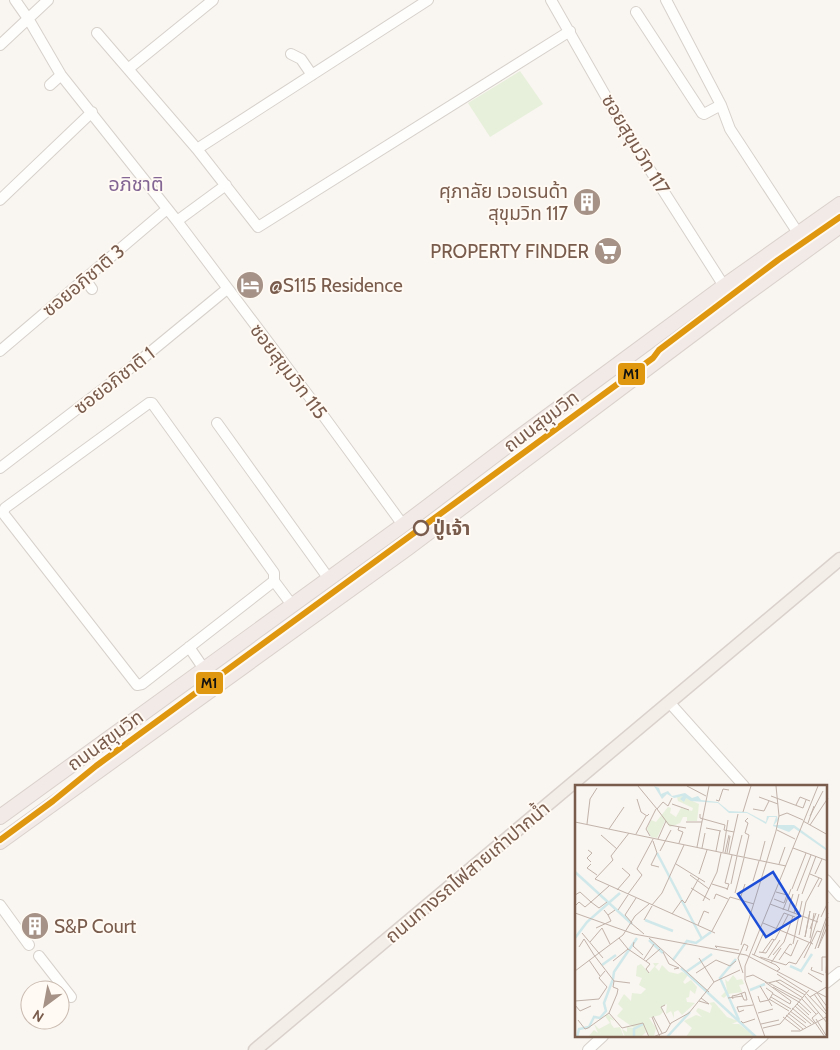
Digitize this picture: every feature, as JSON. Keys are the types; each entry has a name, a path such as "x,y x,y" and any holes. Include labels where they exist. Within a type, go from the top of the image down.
{"highway":[{"name":"ถนนสุขุมวิท","path":"0,817 403,525 724,286 840,204"},
{"name":"ถนนสุขุมวิท","path":"0,842 408,548 840,226"},
{"path":"204,669 218,684"}],"main road":[{"name":"ถนนทางรถไฟสายเก่าปากน้ำ","path":"255,1050 840,559"}],"street":[{"name":"ซอยสุขุมวิท 115","path":"15,0 61,75 177,220 403,525"},
{"path":"0,45 29,20 48,0"},
{"path":"128,69 213,0"},
{"path":"197,149 428,0"},
{"name":"ซอยสุขุมวิท 117","path":"551,0 629,138 724,286"},
{"path":"666,0 721,105 730,128 798,233"},
{"path":"636,12 702,113 704,114 721,105"},
{"path":"97,33 197,149 258,227 570,31"},
{"path":"291,54 301,59 312,75"},
{"path":"50,85 61,75"},
{"path":"0,200 92,112"},
{"path":"177,220 226,185"},
{"name":"ซอยอภิชาติ 3","path":"0,351 167,209"},
{"path":"84,279 92,289"},
{"name":"ซอยอภิชาติ 1","path":"0,468 138,363 227,289"},
{"path":"274,581 142,684 137,685 133,683 3,514 5,508 149,402 274,573 274,581 292,605"},
{"path":"217,423 329,579"},
{"path":"189,647 204,669"},
{"path":"669,702 743,785"},
{"path":"828,882 840,896"},
{"path":"0,905 29,945"},
{"path":"39,956 71,997"},
{"path":"828,981 840,972"},
{"path":"588,1050 601,1038"},
{"path":"747,1050 761,1038"}],"green space":[{"path":"520,71 543,104 490,137 468,103"}],"transit line":[{"name":"M1","path":"0,840 96,766 653,358 659,350 778,260 840,217"}],"place":[{"name":"ศุภาลัย เวอเรนด้า สุขุมวิท 117","path":"587,202"},
{"name":"PROPERTY FINDER","path":"608,251"},
{"name":"@S115 Residence","path":"250,285"},
{"name":"ปู่เจ้า","path":"421,528"},
{"name":"S&P Court","path":"35,926"}],"district":[{"name":"อภิชาติ","path":"136,184"}]}
